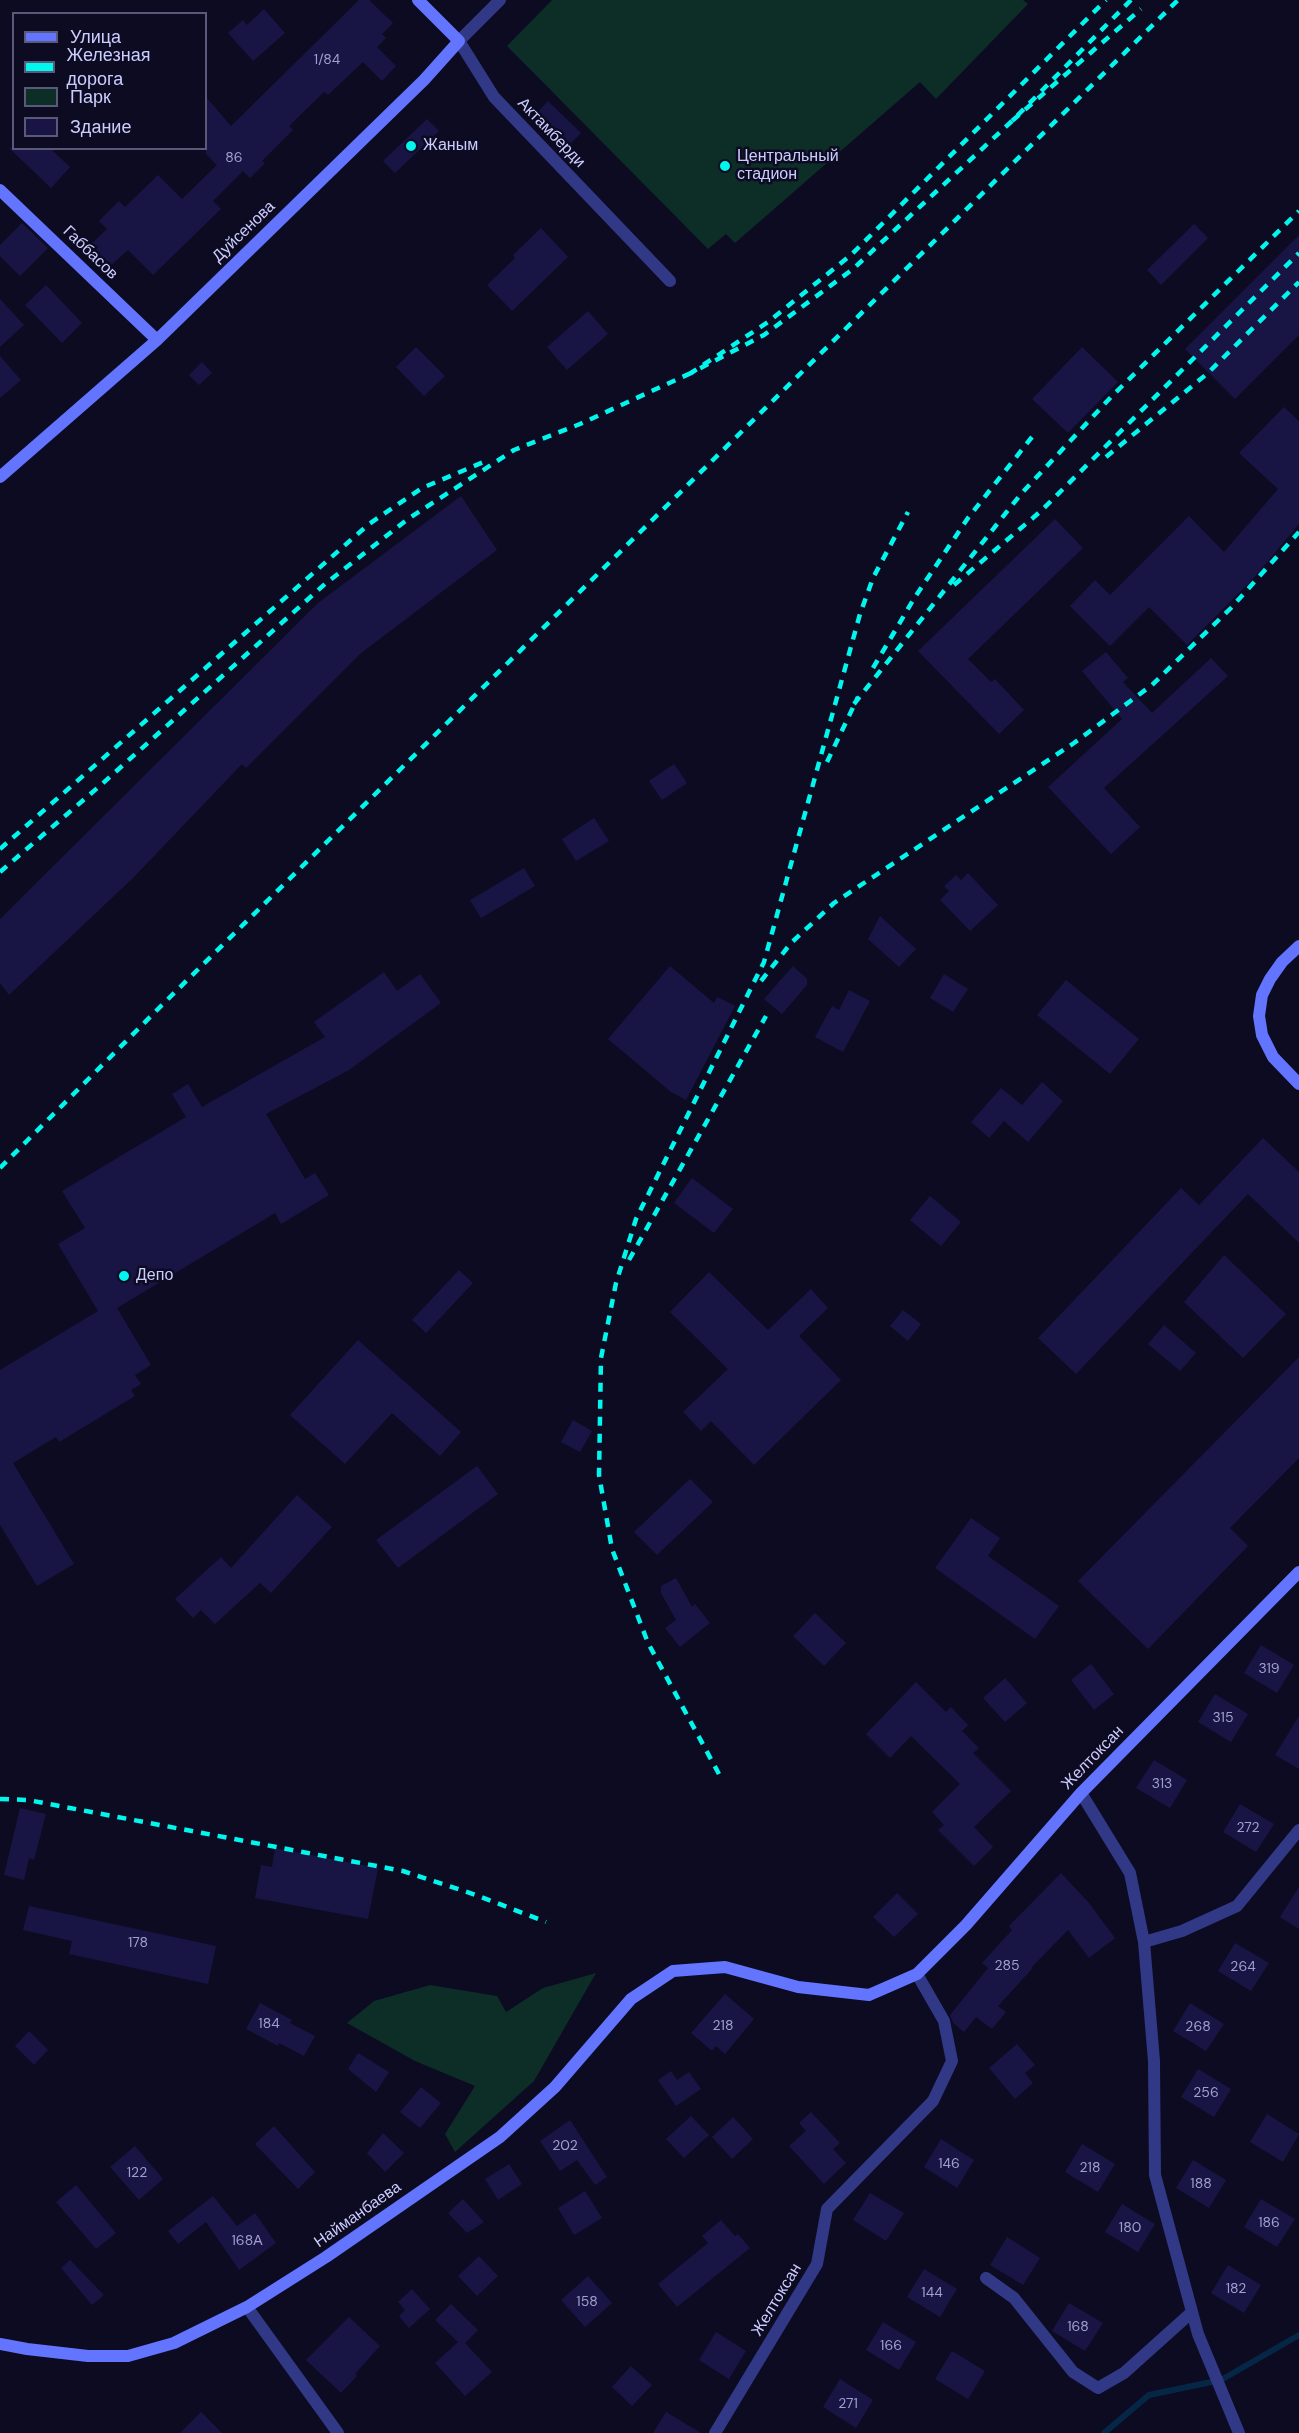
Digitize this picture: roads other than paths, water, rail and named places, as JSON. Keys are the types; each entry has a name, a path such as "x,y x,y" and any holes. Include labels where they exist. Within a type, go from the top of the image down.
{"main road":[{"name":"Актамберди","path":"418,0 459,41"},
{"name":"Дуйсенова","path":"0,477 157,340 424,80 459,41"},
{"name":"Габбасов","path":"0,190 157,340"},
{"path":"1299,946 1282,962 1269,979 1262,995 1259,1016 1262,1035 1273,1058 1299,1084"},
{"name":"Желтоксан","path":"673,1971 725,1967 798,1987 869,1995 917,1974 966,1925 1081,1793 1299,1572"},
{"name":"Найманбаева","path":"0,2344 88,2356 128,2356 174,2343 247,2307 326,2257 500,2137 555,2087 631,1999 673,1971"}],"street":[{"name":"Дуйсенова","path":"459,41 500,0"},
{"name":"Актамберди","path":"459,41 494,98 670,282"},
{"path":"1081,1793 1130,1873 1144,1942 1154,2061 1155,2175 1198,2334 1237,2428"},
{"path":"1144,1942 1182,1931 1237,1905 1299,1830"},
{"name":"Желтоксан","path":"715,2433 817,2264 827,2209 933,2101 952,2061 944,2021 917,1974"},
{"path":"986,2278 1014,2298 1073,2372 1098,2388 1124,2373 1191,2312"},
{"path":"247,2307 338,2433"}],"waterway":[{"path":"1104,2433 1149,2395 1221,2380 1299,2335"}],"railway":[{"path":"1012,121 853,269 764,335 691,373 768,322 851,255 1106,0"},
{"path":"1131,0 1012,121 1141,9"},
{"path":"0,1168 1178,0"},
{"path":"854,704 1021,494 1111,397 1299,211"},
{"path":"954,585 1041,511 1299,253"},
{"path":"1106,457 1208,373 1299,282"},
{"path":"0,872 325,584 408,519 514,450 580,424 691,373"},
{"path":"873,668 915,597 968,518 1032,437"},
{"path":"0,849 369,524 422,488 486,461"},
{"path":"719,1774 648,1643 612,1549 599,1475 601,1358 616,1283 636,1219 764,962 860,614 873,578 908,512"},
{"path":"761,981 791,943 834,903 1074,743 1152,685 1231,608 1299,532"},
{"path":"827,762 858,697"},
{"path":"629,1260 766,1016"},
{"path":"0,1799 28,1800 403,1871 476,1895 546,1922"}],"place":[{"name":"Жаным","path":"411,146"},
{"name":"Центральный стадион","path":"725,166"},
{"name":"Депо","path":"124,1276"}]}
